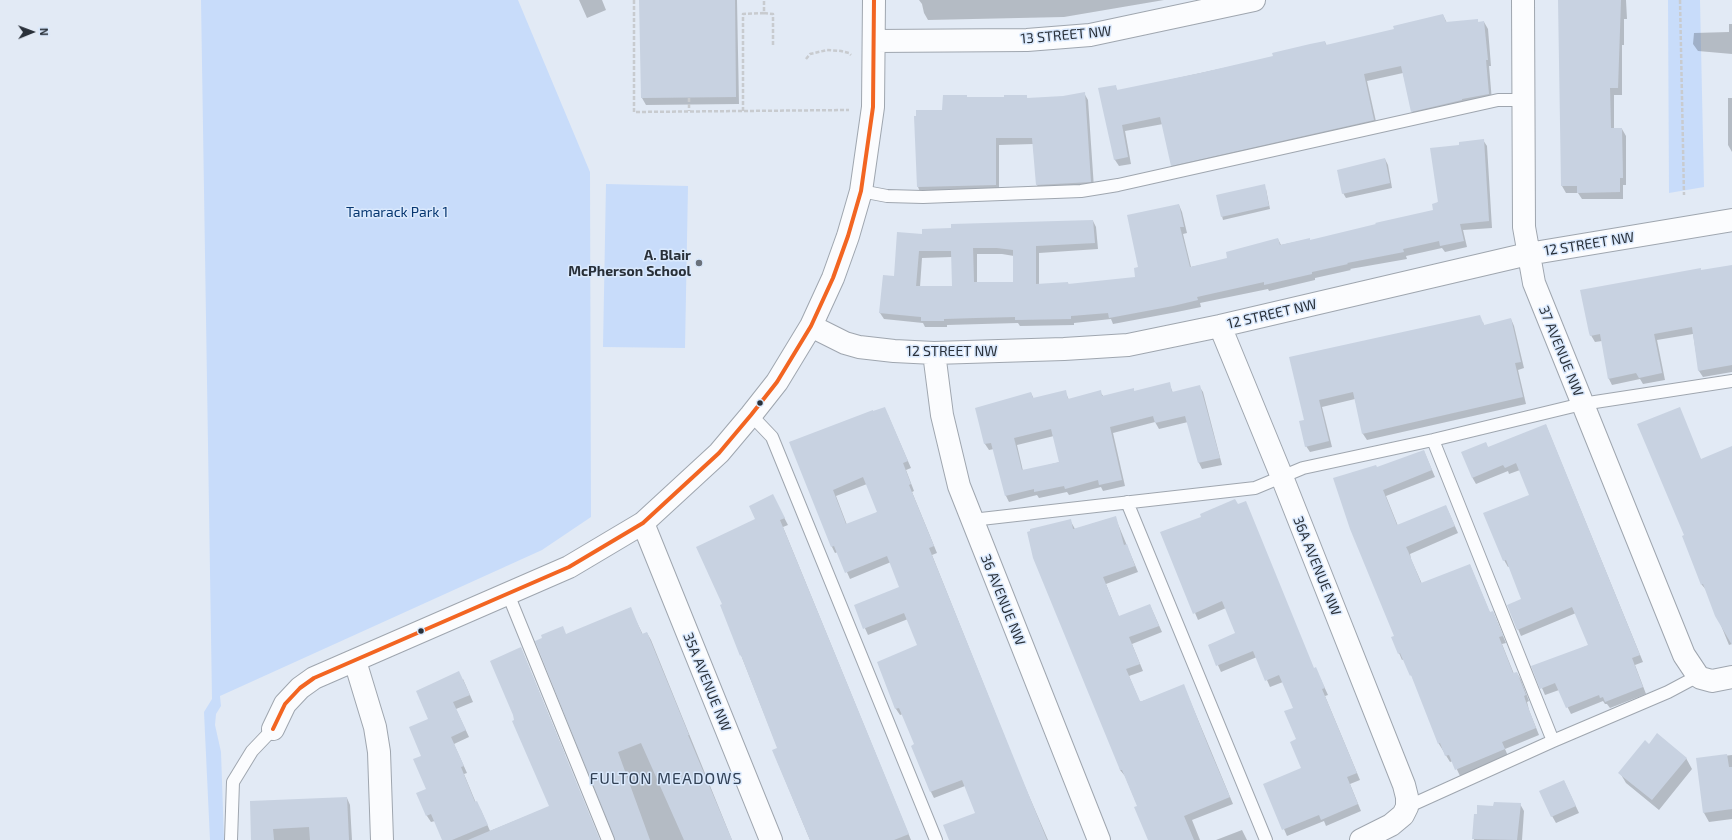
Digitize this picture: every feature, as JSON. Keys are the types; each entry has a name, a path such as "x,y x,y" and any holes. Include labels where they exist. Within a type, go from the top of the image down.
{"street":[{"path":"273,729 285,704 300,688 314,678 569,567 643,524 719,453 752,416 777,382 812,326 833,278 861,190 873,107 875,41 874,0"},
{"name":"13 STREET NW","path":"875,41 1027,40 1090,35 1254,0"},
{"name":"37 AVENUE NW","path":"1522,0 1524,227 1534,283 1684,655 1699,677"},
{"name":"12 STREET NW","path":"812,326 845,343 877,350 934,353 1064,349 1128,345 1220,326 1528,254 1732,220"},
{"name":"36A AVENUE NW","path":"1220,326 1282,477 1404,786 1407,796 1407,807"},
{"name":"36 AVENUE NW","path":"934,353 942,415 959,486 1098,840"},
{"name":"35A AVENUE NW","path":"643,524 771,840"},
{"path":"354,660 375,727 379,752 382,840"},
{"path":"1699,677 1712,681 1732,677"},
{"path":"1361,840 1397,822 1403,816 1407,807"}],"lane":[{"path":"861,190 887,196 923,197 1081,191 1118,185 1498,100 1523,100"},
{"path":"972,520 1254,488 1303,468 1433,440 1582,404 1732,381"},
{"path":"752,416 772,437 936,840"},
{"path":"1433,440 1553,741"},
{"path":"1127,502 1266,840"},
{"path":"508,594 608,840"},
{"path":"1407,807 1699,677"},
{"path":"232,840 233,782 252,751 273,729"}],"path":[{"path":"634,0 634,112 849,110"},
{"path":"764,0 764,14"},
{"path":"1680,0 1684,196"},
{"path":"742,111 743,14 772,14 774,32 773,46"},
{"path":"806,59 810,54 827,50 849,53 854,58"},
{"path":"689,98 689,111"}],"green space":[{"name":"Tamarack Park 1","path":"201,0 518,0 590,172 591,517 542,550 220,696 221,706 216,714 215,725 221,752 224,840 210,840 204,712 212,699"},
{"path":"1668,0 1700,0 1704,187 1669,193"},
{"path":"606,184 688,186 685,348 603,347"}],"building":[{"path":"639,0 735,0 736,97 641,98"},
{"path":"1558,0 1621,0 1618,88 1610,88 1611,128 1622,128 1623,178 1620,178 1620,192 1577,193 1577,186 1561,186"},
{"path":"1443,14 1446,22 1478,19 1478,22 1484,21 1488,60 1486,60 1489,94 1411,112 1401,66 1364,74 1374,120 1171,166 1160,117 1122,125 1128,157 1114,160 1098,88 1116,85 1117,90 1200,73 1273,56 1272,53 1310,44 1325,41 1326,45 1394,29 1393,26"},
{"path":"1085,92 1091,182 1036,185 1032,138 996,138 996,185 917,187 914,116 916,116 916,110 942,110 943,95 967,95 967,97 1004,97 1004,95 1027,95 1027,98 1063,96"},
{"path":"1484,139 1489,221 1460,224 1464,241 1440,246 1439,241 1403,249 1404,252 1347,263 1348,264 1312,272 1312,274 1264,285 1264,282 1197,297 1198,300 1173,306 1109,318 1108,313 1071,316 1071,319 1015,320 1015,317 921,321 921,317 879,313 883,275 894,276 897,232 922,234 922,229 951,228 951,224 1093,220 1095,243 1036,246 1036,284 1068,282 1068,284 1135,277 1134,268 1138,267 1127,215 1179,204 1184,227 1180,227 1190,267 1227,258 1226,252 1278,238 1280,245 1310,238 1310,240 1433,210 1432,204 1438,202 1430,148 1459,145 1459,142","holes":["973,248 1013,250 1013,282 974,282","919,251 951,251 952,286 916,286"]},
{"path":"1385,158 1390,183 1342,194 1337,170"},
{"path":"1265,184 1269,206 1221,217 1216,195"},
{"path":"1732,265 1732,365 1698,371 1692,327 1654,334 1662,373 1639,378 1636,373 1608,379 1600,334 1590,336 1580,290 1701,268 1701,270"},
{"path":"1480,315 1484,325 1511,318 1521,362 1515,363 1523,397 1362,434 1353,392 1319,400 1329,441 1305,447 1299,421 1304,420 1289,357"},
{"path":"1170,382 1172,392 1200,385 1220,458 1198,463 1185,416 1155,423 1153,416 1110,427 1122,480 1099,485 1098,480 1065,489 1064,486 1034,492 1034,489 1005,496 991,443 984,444 975,408 1031,392 1033,398 1066,390 1068,399 1101,390 1102,396 1134,388 1134,391","holes":["1051,429 1059,462 1022,470 1014,438"]},
{"path":"885,407 908,461 903,463 911,484 909,485 934,546 929,548 1047,840 949,840 943,825 975,813 962,780 930,792 911,746 914,744 899,708 895,709 877,662 917,645 904,613 863,629 854,605 899,587 887,556 845,573 834,546 831,547 789,442","holes":["863,477 877,512 846,524 833,490"]},
{"path":"1680,407 1701,459 1732,446 1732,645 1715,616 1703,584 1701,585 1682,536 1684,535 1637,424"},
{"path":"1546,424 1640,655 1632,658 1643,687 1605,702 1603,697 1600,698 1599,695 1566,708 1555,683 1540,689 1531,666 1588,645 1572,607 1517,630 1507,605 1521,599 1506,560 1503,561 1483,513 1529,495 1516,463 1505,468 1503,465 1472,478 1461,452 1486,442 1488,447"},
{"path":"1424,450 1432,470 1383,490 1397,525 1446,505 1455,526 1406,547 1421,583 1470,564 1490,612 1493,611 1503,636 1499,637 1513,673 1517,672 1536,728 1502,742 1505,749 1455,770 1449,755 1445,756 1440,743 1438,744 1411,675 1410,676 1400,653 1398,654 1391,637 1394,636 1350,529 1333,478 1376,465 1377,467"},
{"path":"773,494 785,518 780,520 909,834 894,840 810,840 772,750 777,748 720,605 722,604 696,547 755,519 749,506"},
{"path":"1235,499 1238,504 1246,501 1314,668 1316,667 1325,688 1322,689 1357,773 1347,777 1358,804 1321,820 1319,815 1282,830 1263,784 1301,768 1290,742 1296,739 1284,711 1293,708 1279,675 1265,681 1253,651 1216,666 1208,645 1235,633 1222,601 1193,614 1160,532 1201,517 1200,514"},
{"path":"1116,516 1124,545 1127,544 1135,566 1103,577 1119,616 1150,604 1159,626 1129,637 1140,664 1126,669 1140,701 1184,684 1230,797 1184,816 1194,840 1148,840 1134,807 1137,806 1122,770 1120,770 1033,558 1027,532 1030,531 1030,529 1071,519 1073,529"},
{"path":"631,607 642,634 647,632 732,840 684,840 641,743 618,752 650,840 615,840 535,641 542,638 541,635 563,626 566,634"},
{"path":"521,647 600,840 468,840 549,806 512,721 514,720 513,715 490,661"},
{"path":"459,671 470,695 453,702 466,730 451,737 464,766 461,767 475,802 477,801 488,825 452,840 442,840 431,814 426,816 416,793 426,789 413,759 421,756 409,727 428,719 416,691"},
{"path":"1657,733 1687,758 1652,800 1618,773 1645,740 1649,744"},
{"path":"1727,754 1729,767 1732,767 1732,809 1703,813 1696,758"},
{"path":"1564,780 1576,806 1551,817 1539,791"},
{"path":"347,797 349,840 310,840 309,827 273,829 274,840 251,840 250,801"},
{"path":"1494,802 1521,803 1517,840 1472,839 1474,814 1477,814 1477,805 1493,806"}],"transit line":[{"path":"273,729 285,704 300,688 314,678 569,567 643,523 719,453 751,415 777,382 811,326 833,278 848,236 861,191 873,107 874,0"}],"place":[{"name":"A. Blair McPherson School","path":"699,263"}],"district":[{"name":"FULTON MEADOWS","path":"666,779"}]}
